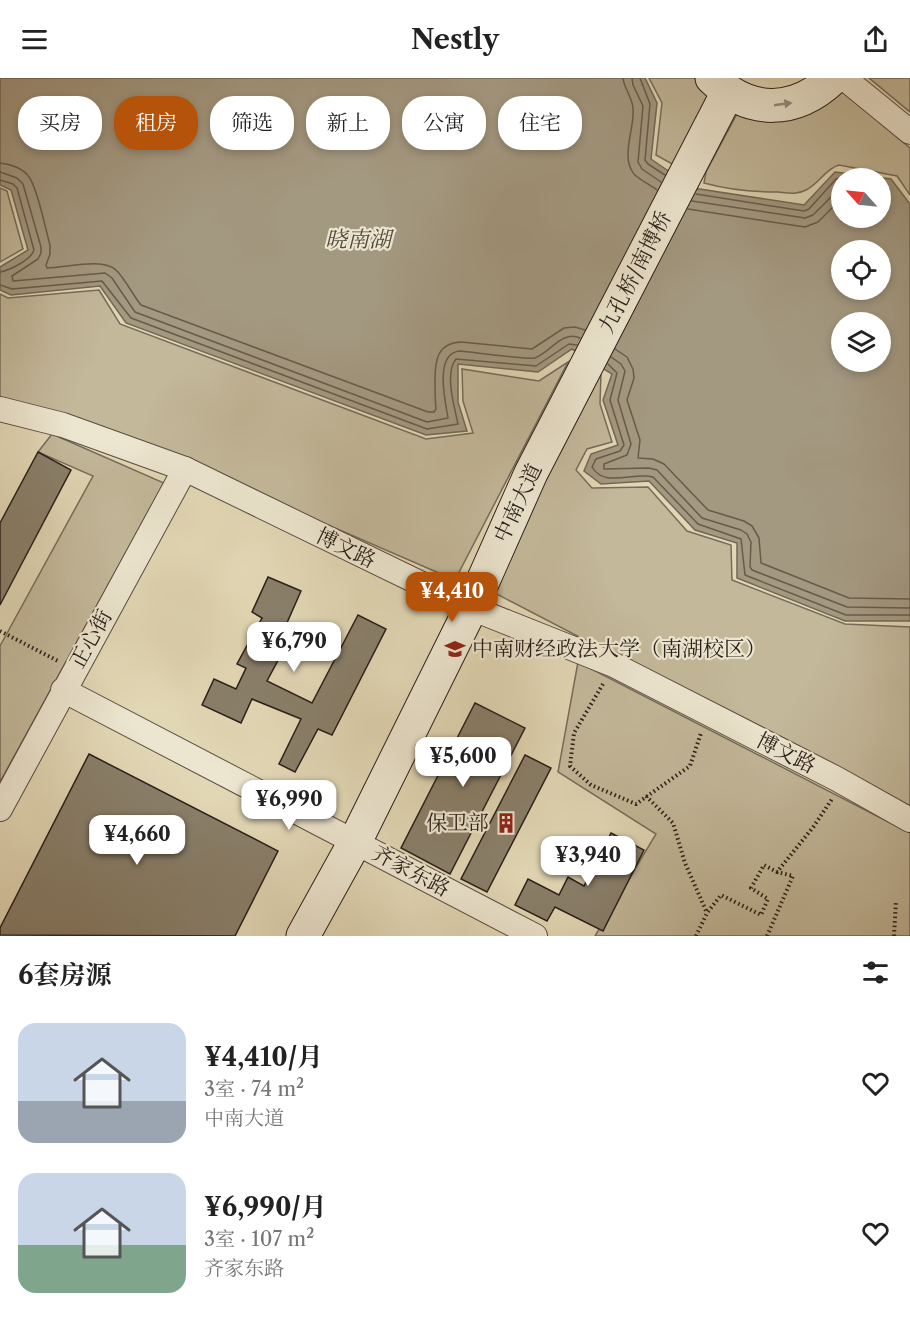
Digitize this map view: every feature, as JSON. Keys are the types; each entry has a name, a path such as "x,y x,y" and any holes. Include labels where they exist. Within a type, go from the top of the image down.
{"main road":[{"path":"720,85 746,101 759,104 785,104 810,96 833,78"},
{"name":"九孔桥/南博桥","path":"573,392 696,153 720,85"},
{"name":"中南大道","path":"303,936 355,842 471,608 531,473 573,392"}],"street":[{"path":"844,78 910,132"},
{"name":"博文路","path":"0,409 63,425 185,469 471,608 614,665 910,820"},
{"name":"正心街","path":"0,809 185,469"},
{"name":"齐家东路","path":"63,690 355,842 521,933"}],"path":[{"path":"0,631 75,669"},
{"path":"614,665 574,733 570,766 591,785 636,804 690,766 708,713"},
{"path":"777,872 814,826 842,783"},
{"path":"646,796 673,823 685,864 707,913"},
{"path":"696,936 707,913 721,895 761,915 768,899 751,888 764,866 793,876 768,936"},
{"path":"894,936 896,901"}],"shaded area":[{"path":"649,78 694,78 710,94 674,165 656,155 662,103"},
{"path":"869,78 910,78 910,112"},
{"path":"842,91 910,148 910,195 897,176 891,175 891,168 855,168 839,165 831,168 811,187 796,193 759,192 704,183 706,172 738,112 793,118 828,103"},
{"path":"0,188 7,191 23,249 0,262"},
{"path":"99,290 120,324 426,439 473,433 463,401 462,369 539,381 568,362 455,580 176,459 0,401 0,294 8,298"},
{"path":"601,373 600,404 612,442 587,449 576,470 592,488 648,487 687,531 731,545 732,580 845,624 910,627 910,809 485,588"},
{"path":"52,434 164,483 0,782 0,646 93,476 38,452"},
{"path":"578,662 910,833 910,936 595,936 656,834 558,772"}],"water":[{"name":"晓南湖","path":"0,78 645,78 657,103 651,159 693,188 804,205 831,176 831,228 891,228 891,179 910,204 910,621 845,621 737,578 737,543 695,530 649,481 601,484 584,471 591,454 618,445 603,400 612,374 572,349 538,372 458,364 458,402 467,431 426,435 126,323 100,286 11,295 0,290 0,267 28,250 11,190 0,185"}],"building":[{"path":"38,452 71,470 0,605 0,523"},
{"path":"268,577 301,591 283,632 291,636 267,681 312,703 358,615 386,629 332,735 318,729 295,772 279,764 301,719 252,699 241,723 202,705 214,679 236,689 246,668 237,664 262,618 252,612"},
{"path":"475,703 525,728 450,874 401,848"},
{"path":"89,754 278,851 235,936 0,935 0,928"},
{"name":"保卫部","path":"525,755 551,768 487,892 461,879"},
{"path":"611,833 644,850 603,931 555,907 547,921 515,905 528,879 559,895 568,877 584,886"}],"place":[{"name":"中南财经政法大学（南湖校区）","path":"455,649"},
{"name":"保卫部","path":"506,823"}]}
